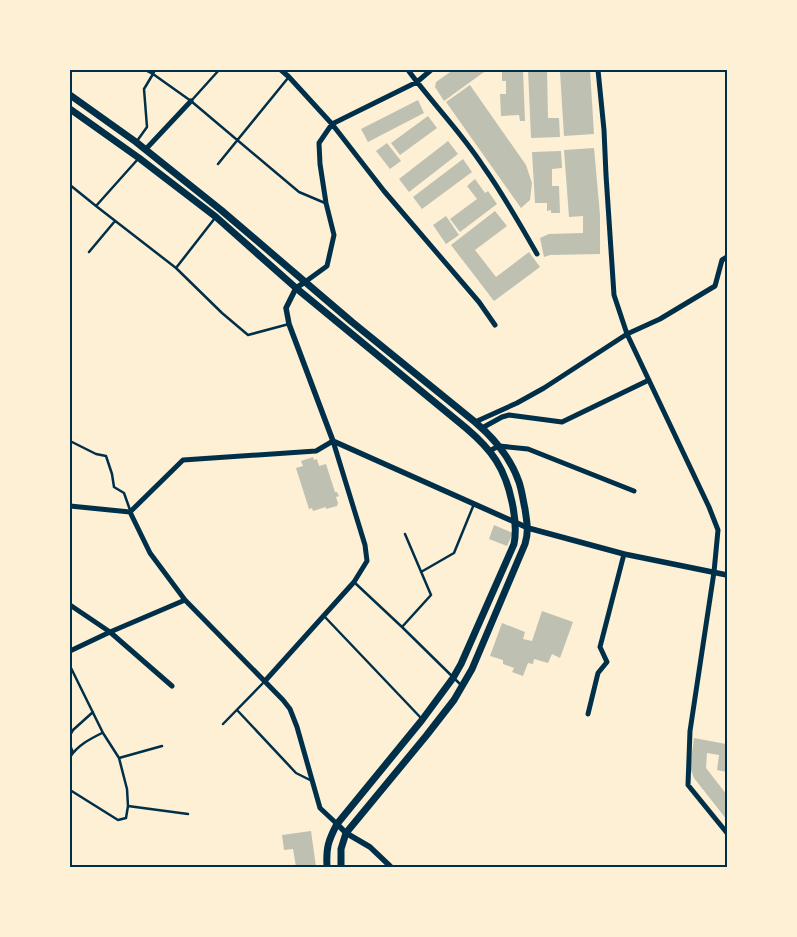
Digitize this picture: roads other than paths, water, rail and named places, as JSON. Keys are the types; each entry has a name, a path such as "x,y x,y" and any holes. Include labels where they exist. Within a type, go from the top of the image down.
{"main road":[{"path":"70,95 136,142 221,210 352,322 476,422 498,446 518,481 528,528 525,544 472,669 454,700 346,833 341,849 341,867"},
{"path":"70,109 216,217 296,288 466,428 489,451 507,481 515,514 516,534 514,544 464,655 453,678 422,720 337,824 328,845 327,867"}],"street":[{"path":"281,70 332,124 384,190 479,302 495,325"},
{"path":"408,70 483,166 538,254"},
{"path":"265,681 354,582 367,561 366,545 333,441 289,324 286,308 296,288 327,266 334,236 326,203 320,164 319,142 332,124 417,82 431,70"},
{"path":"598,70 604,130 614,295 627,334 709,507 718,530 714,572 690,730 688,785 727,833"},
{"path":"145,150 191,101"},
{"path":"476,422 544,388 627,334 660,319 715,286 722,260 727,257"},
{"path":"482,428 502,417 510,415 562,422 649,380"},
{"path":"333,441 528,528 624,554 727,575"},
{"path":"130,512 183,460 316,451 333,441"},
{"path":"489,451 498,446 528,449 634,491"},
{"path":"70,506 130,512"},
{"path":"130,512 150,553 185,600 290,709 320,808 346,833 370,847 391,867"},
{"path":"588,714 598,673 607,662 600,647 624,554"},
{"path":"70,651 185,600"},
{"path":"70,606 110,632 172,686"}],"lane":[{"path":"145,70 191,101 299,192 326,203"},
{"path":"136,142 147,127 144,89 155,70"},
{"path":"191,101 219,70"},
{"path":"218,164 289,77"},
{"path":"96,206 138,158"},
{"path":"70,185 176,268 222,313 248,335 289,324"},
{"path":"176,268 216,217"},
{"path":"89,252 115,221"},
{"path":"70,441 96,454 106,456 114,487 124,493 130,512"},
{"path":"421,572 454,553 474,504"},
{"path":"402,627 431,595 405,534"},
{"path":"354,582 462,686"},
{"path":"324,616 422,720"},
{"path":"70,666 103,733 120,758 127,789 128,806 126,818 118,820 70,790"},
{"path":"223,724 265,681"},
{"path":"237,710 296,773 313,782"},
{"path":"70,735 93,712"},
{"path":"70,757 88,740 103,733"},
{"path":"70,745 73,753"},
{"path":"120,758 162,746"},
{"path":"128,806 188,814"}]}
